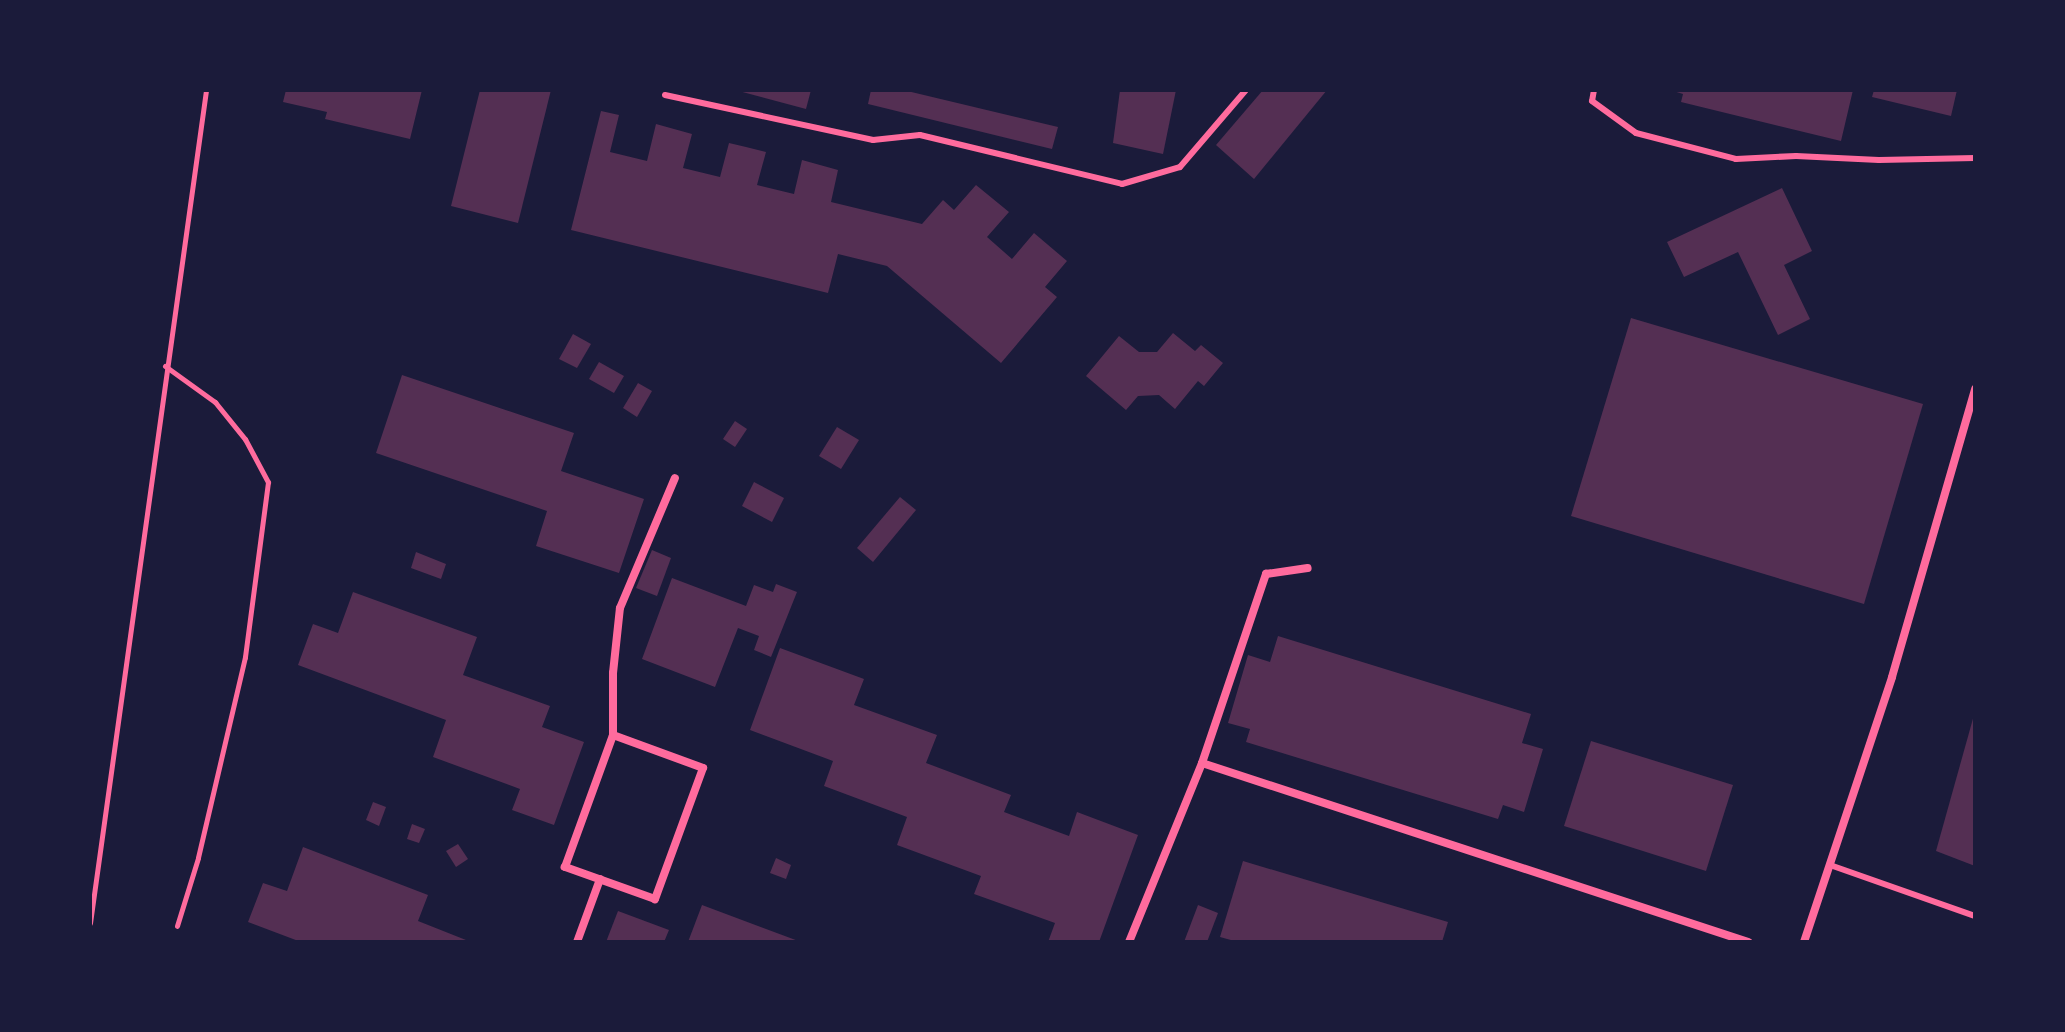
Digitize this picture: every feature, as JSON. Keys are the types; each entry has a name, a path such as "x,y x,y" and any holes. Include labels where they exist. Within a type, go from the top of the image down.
{"street":[{"path":"1804,942 1892,677 1975,389"},
{"path":"613,735 703,768 655,899 565,867 613,735 613,673 620,608 675,478"},
{"path":"1129,942 1202,763 1266,574 1308,568"},
{"path":"1202,763 1748,942"},
{"path":"577,942 600,879"}],"lane":[{"path":"665,95 873,140 920,135 1122,184 1180,167 1246,90"},
{"path":"1594,90 1592,101 1636,133 1736,159 1796,156 1879,160 1975,158"},
{"path":"1830,865 1975,916"}],"path":[{"path":"90,923 165,366 206,90"},
{"path":"165,366 215,402 245,439 268,482 245,657 198,858 177,926"}],"building":[{"path":"286,90 422,90 410,139 325,119 327,112 283,102"},
{"path":"480,90 551,90 518,223 451,206"},
{"path":"735,90 811,90 806,109"},
{"path":"871,90 903,90 1058,127 1052,149 868,104"},
{"path":"1120,90 1176,90 1163,154 1113,143"},
{"path":"1263,90 1327,90 1254,179 1216,145"},
{"path":"1670,90 1853,90 1841,141 1681,102 1683,94"},
{"path":"1874,90 1957,90 1951,116 1872,97"},
{"path":"601,111 619,115 610,152 647,161 656,124 692,134 683,168 720,177 729,143 766,152 757,185 794,194 802,160 838,170 831,202 922,224 943,200 954,210 976,185 1009,212 987,237 1012,259 1034,233 1067,261 1045,287 1057,297 1001,363 887,266 838,254 828,293 571,230"},
{"path":"1782,188 1812,251 1784,265 1810,319 1778,335 1738,252 1684,277 1667,242"},
{"path":"1631,318 1923,404 1864,604 1571,516"},
{"path":"1173,333 1195,351 1201,345 1223,363 1204,386 1198,381 1175,409 1159,395 1138,396 1126,410 1086,376 1119,336 1139,352 1157,352"},
{"path":"573,334 591,344 577,368 559,359"},
{"path":"599,362 624,376 614,393 589,379"},
{"path":"402,375 574,433 561,471 644,499 619,573 536,546 547,511 376,453"},
{"path":"638,383 652,391 637,417 623,408"},
{"path":"735,421 747,429 735,447 723,439"},
{"path":"837,427 859,440 841,469 819,456"},
{"path":"754,482 784,498 772,522 742,506"},
{"path":"900,497 916,510 873,562 857,548"},
{"path":"652,550 671,558 657,596 636,588"},
{"path":"416,552 446,564 441,579 411,568"},
{"path":"672,578 746,606 754,585 773,592 776,584 797,592 771,657 754,650 759,636 738,628 715,687 642,659"},
{"path":"353,592 477,637 463,675 550,706 542,727 584,742 554,825 512,810 520,789 433,757 446,720 298,665 313,624 338,633"},
{"path":"1278,636 1531,714 1522,743 1543,749 1524,812 1503,805 1498,819 1246,742 1250,729 1228,723 1248,655 1270,662"},
{"path":"780,648 864,679 854,705 937,735 926,763 1011,795 1004,812 1069,836 1077,812 1138,835 1099,942 1048,942 1055,923 974,894 981,876 897,845 907,817 824,786 833,761 750,730"},
{"path":"1975,715 1975,866 1936,851"},
{"path":"1591,741 1733,785 1706,871 1564,826"},
{"path":"373,802 386,807 379,826 366,820"},
{"path":"412,824 425,829 419,843 407,839"},
{"path":"458,844 468,859 456,867 446,851"},
{"path":"303,847 428,895 418,921 471,942 301,942 248,922 263,883 287,891"},
{"path":"776,858 791,865 786,879 770,873"},
{"path":"1243,861 1448,922 1442,942 1238,942 1220,937"},
{"path":"702,905 801,942 688,942"},
{"path":"1198,905 1218,913 1207,942 1184,942"},
{"path":"618,911 669,930 664,942 606,942"}]}
